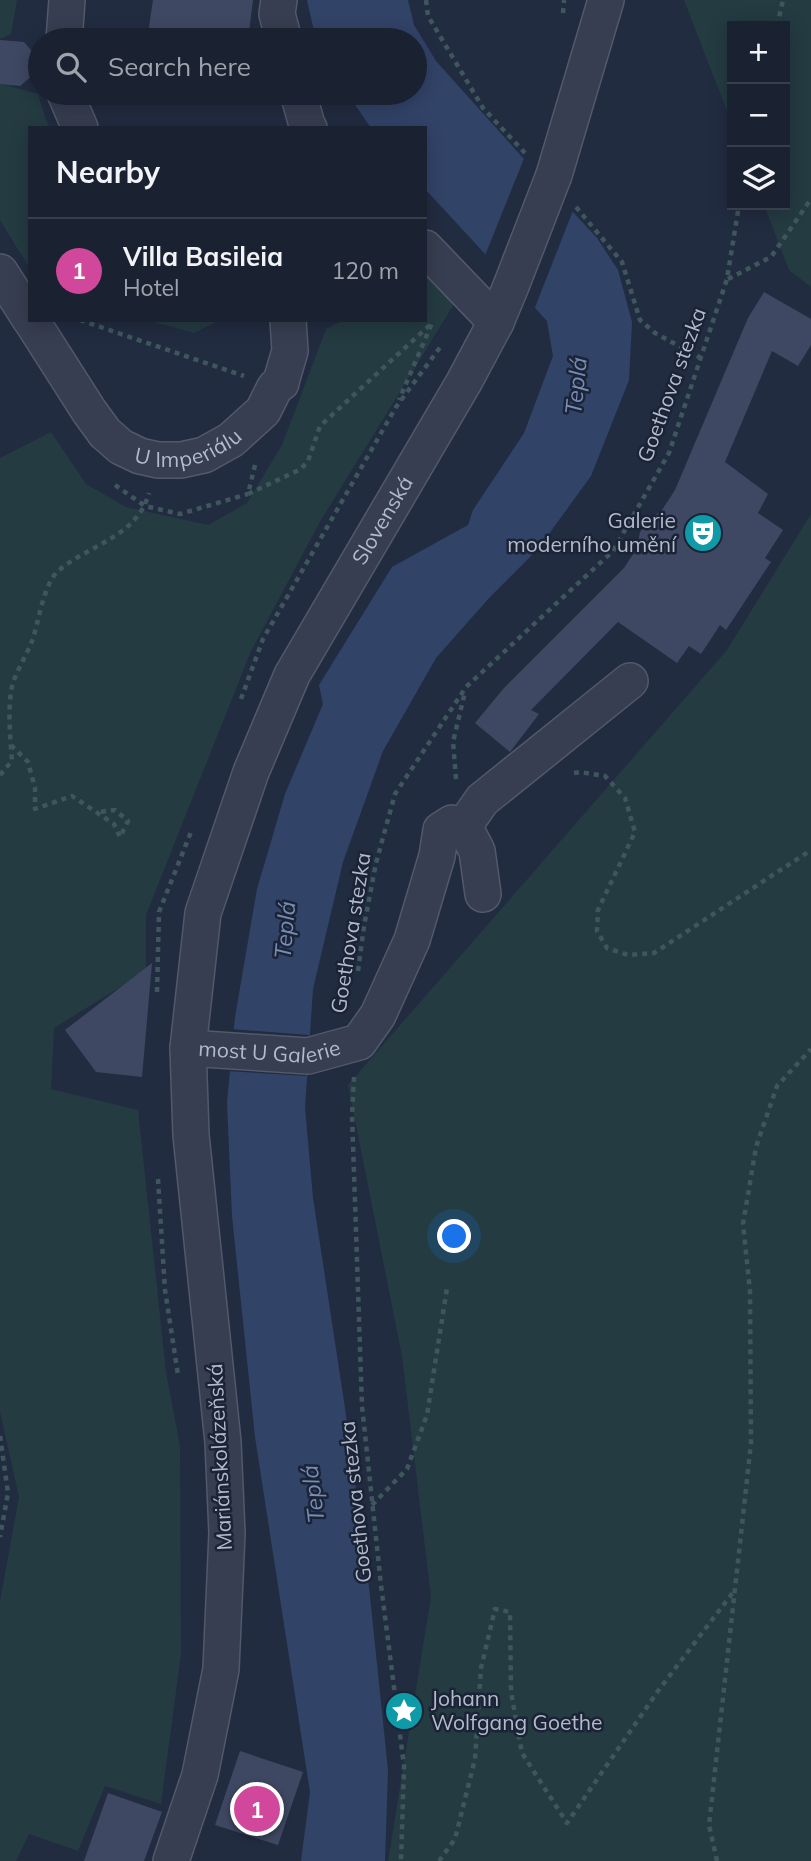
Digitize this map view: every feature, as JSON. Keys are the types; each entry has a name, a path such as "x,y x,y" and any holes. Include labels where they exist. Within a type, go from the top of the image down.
{"street":[{"path":"65,28 67,0"},
{"path":"279,0 276,15 280,28"},
{"name":"Slovenská","path":"203,1049 203,913 256,760 292,675 464,382 496,322 554,175 606,0"},
{"path":"70,105 79,126"},
{"path":"301,105 308,126"},
{"path":"427,250 496,322"},
{"name":"U Imperiálu","path":"0,272 28,317"},
{"name":"U Imperiálu","path":"31,322 106,433 121,447 140,456 158,460 181,460 204,455 231,440 263,411 275,387 281,383 290,351 288,322"},
{"path":"352,1044 359,1042 378,1015 412,940 437,856 441,830 473,813 630,681"},
{"path":"473,813 483,894"},
{"name":"most U Galerie","path":"203,1049 308,1056 352,1044"},
{"name":"Mariánskolázeňská","path":"171,1861 200,1775 221,1669 227,1533 223,1442 191,1135 203,1049"}],"path":[{"path":"778,21 783,0"},
{"path":"727,279 771,257 811,199"},
{"name":"Goethova stezka","path":"357,980 376,863 394,794 466,687 613,551 668,453 727,279 738,210"},
{"path":"86,322 275,387"},
{"path":"145,506 180,514 248,494 301,469 308,461 320,426 432,323 396,407"},
{"path":"248,494 258,454"},
{"path":"0,775 12,761 9,722 12,687 32,640 46,592 55,573 125,530 145,506 158,460"},
{"path":"466,687 453,742 455,777 467,793 473,813"},
{"path":"10,744 28,762 35,788 35,809 72,796 114,824 120,837 128,821 115,810 99,812"},
{"path":"570,773 605,776 625,798 635,832 598,910 597,931 607,948 628,955 654,953 811,850"},
{"name":"Goethova stezka","path":"352,1044 362,1406 380,1585 404,1766 401,1861"},
{"path":"717,1861 709,1825 751,1444 750,1291 743,1224 756,1147 777,1087 811,1049"},
{"path":"372,1505 407,1469 427,1415 447,1288"},
{"path":"0,1436 8,1493 0,1537"},
{"path":"439,1861 455,1839 475,1759 481,1668 495,1609 510,1612 511,1692 522,1752 567,1823 658,1691 735,1589"}],"shaded area":[{"path":"0,0 17,0 11,34 0,39"},
{"path":"684,0 811,0 811,287 789,270 766,210 790,210 790,21 727,21 727,111"},
{"path":"0,82 28,91 28,105 41,105 49,126 28,126 28,266 0,220"},
{"path":"427,263 459,296 321,520 251,651 146,915 146,971 54,1028 51,1089 138,1110 166,1372 180,1446 181,1654 161,1804 105,1786 78,1851 29,1834 16,1861 0,1861 0,1601 19,1497 0,1412 0,458 51,432 86,484 126,507 208,525 247,503 282,445 326,329 340,322 427,322"},
{"path":"154,322 216,322 194,333"},
{"path":"811,514 811,1861 388,1861 431,1597 402,1356 348,1085 727,650"}],"water":[{"path":"307,0 408,0 416,28 313,28"},
{"name":"Teplá","path":"427,46 436,61 597,238 618,270 632,322 629,380 591,476 538,549 489,598 436,658 383,751 343,862 313,989 305,1108 313,1198 369,1587 388,1770 385,1861 301,1861 310,1792 255,1437 232,1216 227,1103 235,1017 257,889 285,794 323,704 319,685 392,567 468,525 473,510 524,433 553,356 547,321 427,191 427,126 370,126 355,105 427,105"}],"pier":[{"path":"525,156 574,208 534,310 484,258"},
{"path":"231,1029 309,1035 306,1076 227,1071"}],"building":[{"path":"153,0 253,0 250,28 149,28"},
{"path":"0,40 24,42 28,47 28,79 20,86 0,84"},
{"path":"764,292 811,319 811,345 798,366 772,351 725,462 768,494 758,513 783,530 765,558 771,562 726,630 720,625 701,654 689,646 677,663 618,622 531,710 539,714 510,752 475,723 504,688 624,568 637,548 640,532 651,518 662,510 675,490 748,318"},
{"path":"152,963 142,1077 96,1072 65,1030"},
{"path":"240,1751 303,1772 278,1845 215,1825"},
{"path":"108,1793 162,1812 144,1861 84,1861"}],"place":[{"name":"Galerie moderního umění","path":"703,533"},
{"name":"Johann Wolfgang Goethe","path":"404,1711"},
{"name":"Villa Basileia","path":"257,1809"}]}
